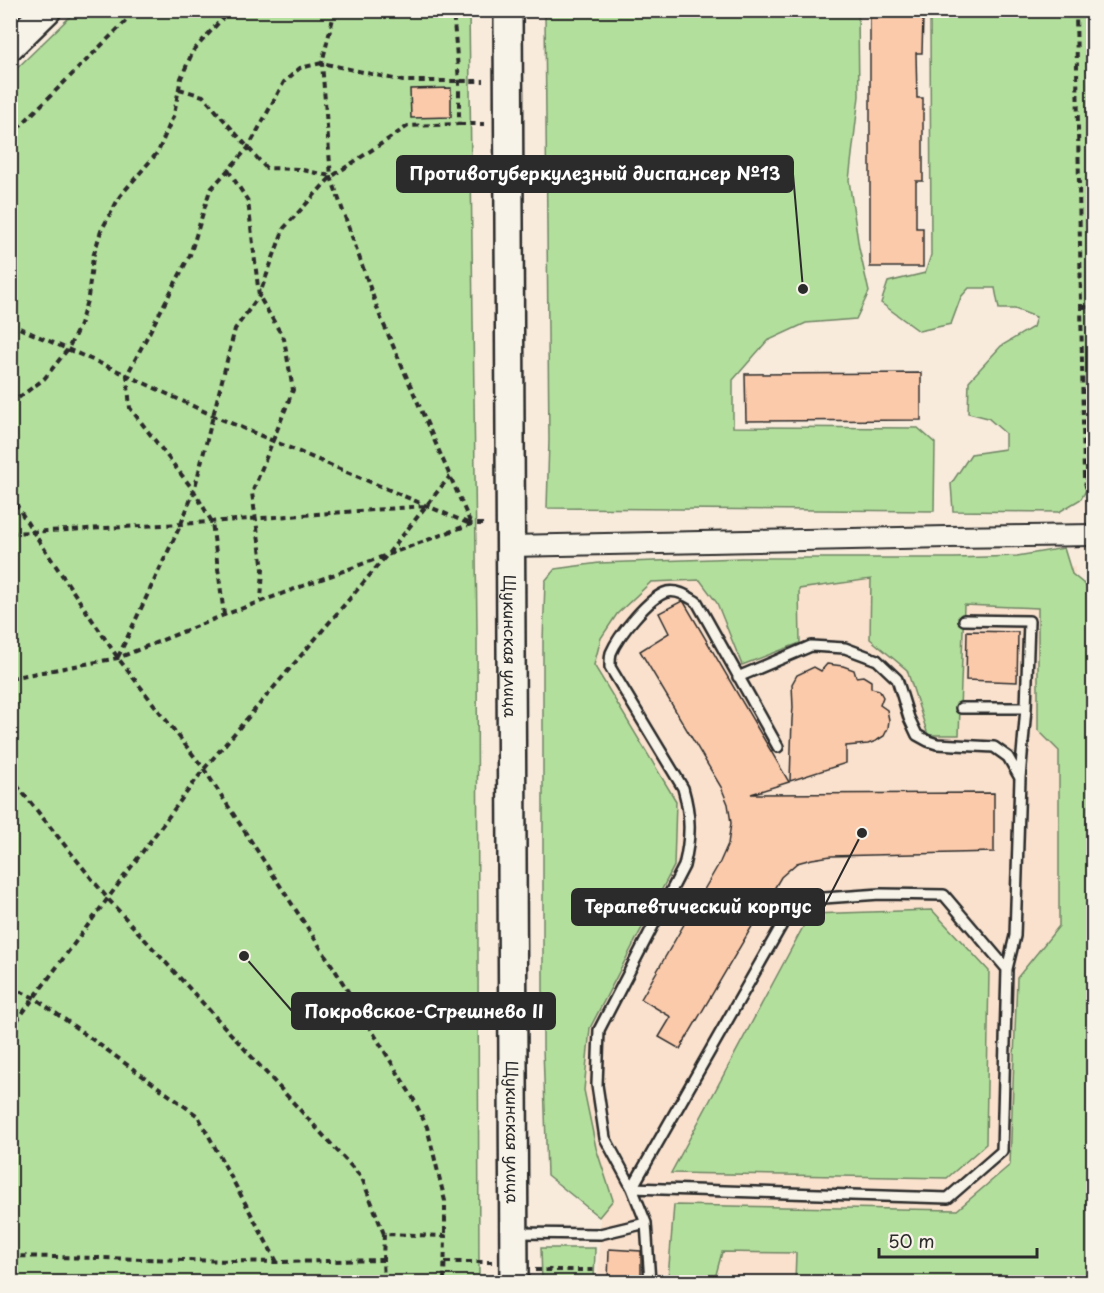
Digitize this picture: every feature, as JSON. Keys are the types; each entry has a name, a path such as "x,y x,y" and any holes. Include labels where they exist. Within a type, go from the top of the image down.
{"main road":[{"name":"Щукинская улица","path":"508,10 515,1272"},
{"path":"10,46 40,13"}],"street":[{"path":"510,546 1094,536"}],"lane":[{"path":"650,1282 646,1223 632,1188 605,1138 597,1084 599,1030 684,866 689,844 688,808 683,788 610,667 610,655 626,631 653,599 668,592 683,593 697,602 777,747"},
{"path":"632,1188 948,1198 1002,1151 1007,969 1015,936 1020,778 1026,708 1029,621 964,620"},
{"path":"738,677 811,646 845,648 877,660 897,679 909,718 917,735 937,744 994,747 1008,757 1020,778"},
{"path":"961,708 1026,708"},
{"path":"632,1188 796,900 880,894 944,895 1007,969"},
{"path":"515,1233 600,1234 646,1223"}],"path":[{"path":"10,136 136,10"},
{"path":"10,404 44,379 68,349 80,325 93,256 101,231 120,196 158,152 174,114 181,78 193,51 230,10"},
{"path":"335,10 322,63 331,177 380,316 471,524"},
{"path":"453,10 459,81 459,124"},
{"path":"1076,10 1084,478 1094,520"},
{"path":"224,615 212,522 194,491 130,408 127,375 190,255 210,190 249,148 284,82 300,68 322,63 403,81 484,81"},
{"path":"179,89 203,96 267,168 298,169 331,177"},
{"path":"118,658 181,524 194,491 235,329 259,296 284,228 331,177 408,126 484,124"},
{"path":"228,170 248,201 259,296 284,339 293,390 252,493 263,569 261,601"},
{"path":"1081,307 1094,307"},
{"path":"10,324 214,416 471,524"},
{"path":"10,1030 204,770 387,555 450,476"},
{"path":"1084,478 1094,478"},
{"path":"10,494 118,658 204,770 335,970 413,1098 427,1127 445,1201 444,1282"},
{"path":"10,533 212,522 427,506"},
{"path":"10,678 118,658 224,615 471,524"},
{"path":"10,777 108,899 362,1178 384,1234 384,1282"},
{"path":"10,987 35,998 198,1116 277,1262"},
{"path":"384,1234 445,1236"},
{"path":"10,1256 277,1262 383,1260"},
{"path":"445,1262 515,1272 598,1270"}],"shaded area":[{"path":"1075,566 1067,1282 598,1282 600,1217 548,1174 550,572"}],"green space":[{"path":"76,11 469,11 477,630 479,1282 11,1282 11,74"},
{"path":"545,11 1093,11 1094,476 1081,499 1059,512 953,511 951,484 971,454 1005,449 1005,433 988,418 968,413 969,381 1001,346 1033,327 1036,317 1015,309 999,309 995,288 969,288 961,297 951,324 919,331 881,303 888,282 925,273 931,255 930,16 923,13 858,13 859,96 849,180 859,248 869,292 856,319 806,323 767,341 733,380 733,427 918,428 935,443 934,511 547,508 549,440"},
{"path":"1064,548 1072,574 1094,592 1093,1282 795,1282 796,1253 722,1252 714,1282 672,1282 668,1278 674,1205 957,1210 1010,1165 1017,978 1059,926 1059,751 1038,730 1038,608 964,605 959,735 928,735 907,670 870,639 871,579 799,589 800,643 742,665 717,603 700,580 651,582 617,614 601,638 594,665 676,801 674,866 590,1028 584,1090 596,1148 613,1200 599,1217 547,1175 543,1047 545,581 555,569 599,563 741,558 1017,556"},
{"path":"932,910 989,971 986,1144 947,1178 671,1173 810,914"},
{"path":"541,1248 595,1248 594,1282 542,1282"}],"building":[{"path":"870,17 923,17 922,53 916,53 917,98 923,98 923,181 916,181 916,228 923,228 923,267 870,267"},
{"path":"451,88 451,117 411,118 410,89"},
{"path":"921,373 921,420 746,421 745,374"},
{"path":"682,601 789,782 751,794 994,793 994,852 831,856 797,863 781,877 680,1049 659,1037 671,1017 641,999 720,862 728,844 731,823 728,804 721,787 640,651 669,633 659,613"},
{"path":"967,631 1018,632 1017,682 966,680"},
{"path":"827,664 854,670 856,677 863,676 871,681 871,688 879,690 883,697 880,705 887,710 888,728 884,736 876,741 846,746 846,763 790,781 792,684 797,675 814,667 821,671"},
{"path":"609,1249 641,1251 641,1282 608,1282"}],"place":[{"name":"Противотуберкулезный диспансер №13","path":"803,289"},
{"name":"Терапевтический корпус","path":"862,833"},
{"name":"Покровское-Стрешнево II","path":"244,956"}]}
